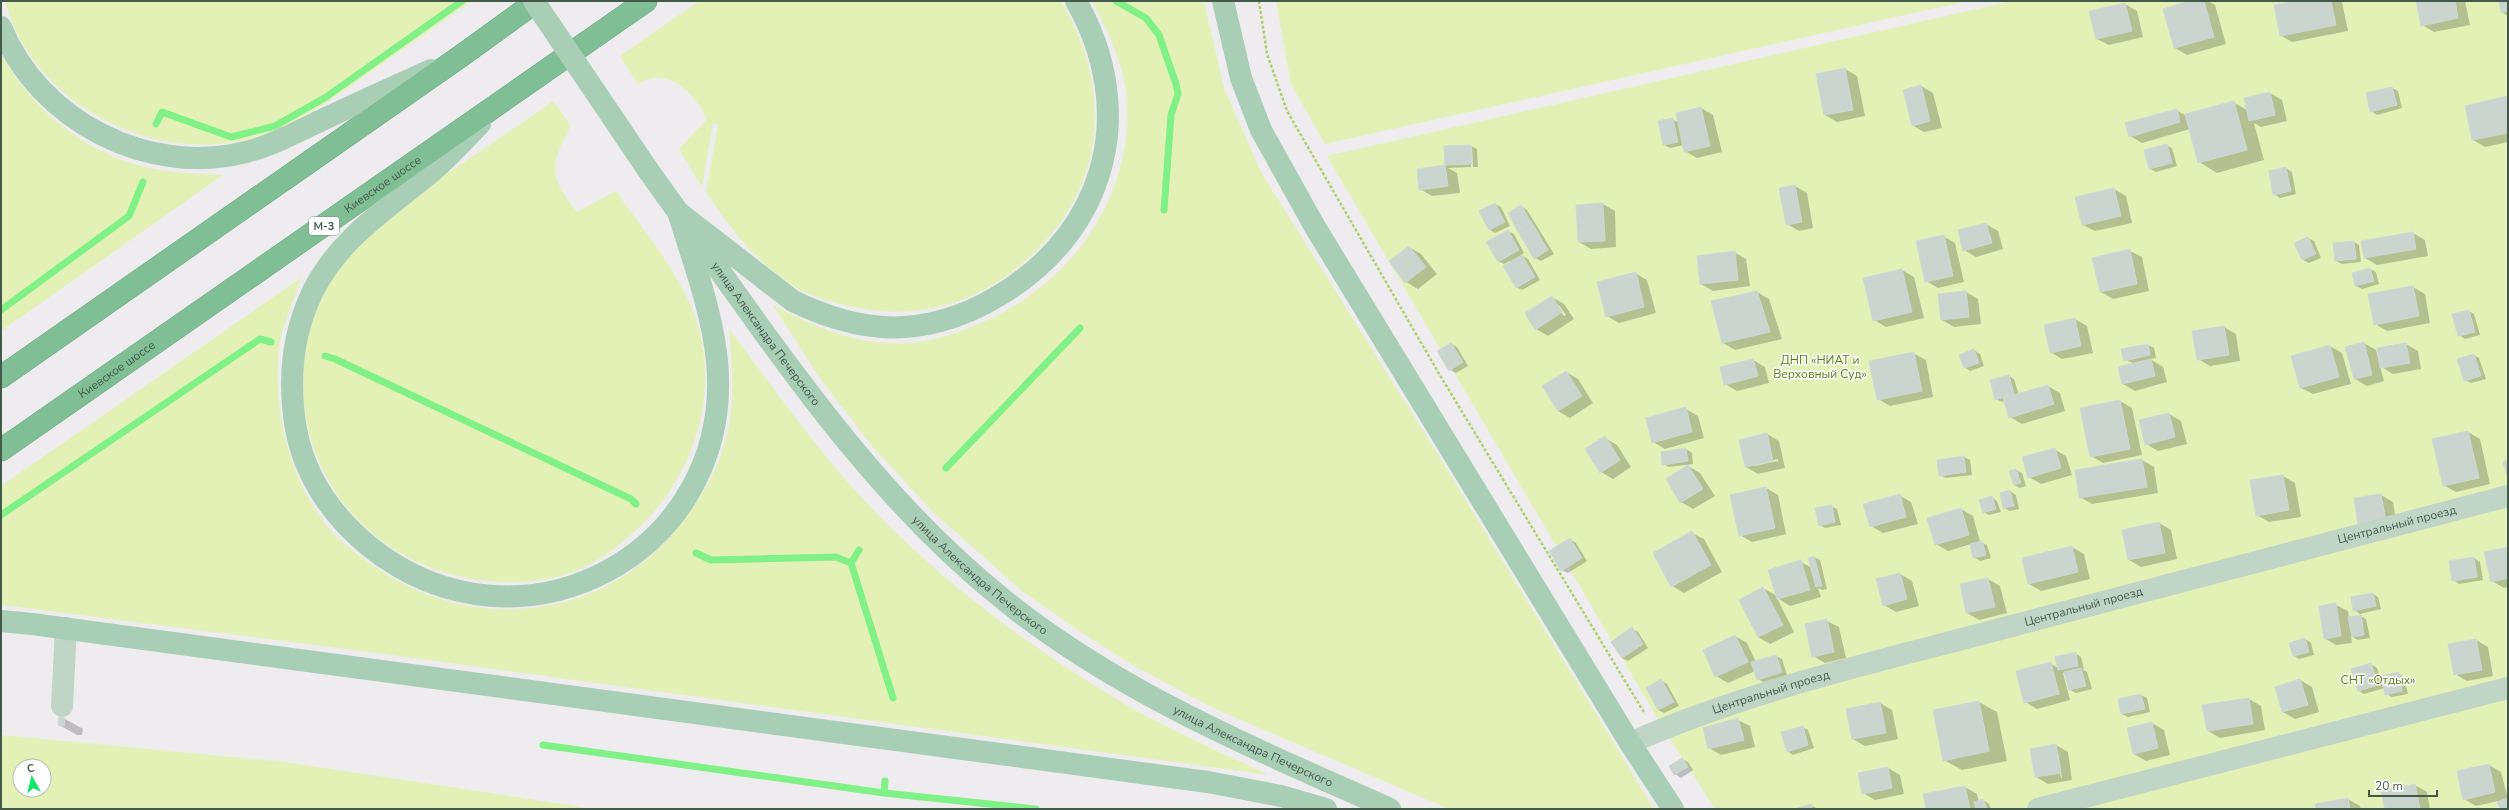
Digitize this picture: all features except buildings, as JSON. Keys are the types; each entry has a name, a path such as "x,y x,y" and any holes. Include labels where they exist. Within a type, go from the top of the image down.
{"highway":[{"path":"1,377 461,56 537,1"},
{"name":"Киевское шоссе","path":"1,450 499,105 646,1"}],"main road":[{"name":"улица Александра Печерского","path":"534,1 648,170 768,339 864,464 933,537 1004,600 1103,668 1194,720 1390,809"},
{"path":"678,212 793,301 837,318 874,326 915,325 960,315 990,301 1023,281 1059,247 1087,208 1099,176 1104,158 1108,123 1104,77 1096,43 1076,1"},
{"path":"1223,1 1241,78 1261,130 1314,227 1630,742 1673,809"},
{"path":"1,27 26,71 47,94 74,118 98,134 117,142 143,151 185,158 216,158 260,147 297,133 461,56"},
{"path":"499,105 430,173 380,210 339,249 314,288 299,327 294,355 292,394 294,415 302,454 320,492 331,508 361,540 392,563 430,582 477,595 498,597 539,594 580,584 615,567 653,539 669,521 683,502 705,459 712,436 717,388 717,361 709,316 678,212"},
{"path":"1,622 66,628 1208,782 1281,796 1326,809"}],"street":[{"name":"Центральный проезд","path":"1630,742 1730,703 2229,567 2508,496"},
{"path":"62,706 66,628"},
{"path":"2038,809 2508,688"}],"path":[{"path":"1259,1 1267,54 1287,112 1438,372 1660,730"}],"green space":[{"path":"5,1 472,1 326,103 293,121 270,132 246,140 198,144 161,140 126,130 93,114 64,92 38,66 18,35"},
{"path":"699,1 1061,1 1071,19 1086,57 1094,97 1095,117 1094,138 1090,158 1082,182 1071,205 1057,227 1040,247 1020,265 999,281 976,294 953,303 940,307 913,311 899,312 871,310 844,305 816,297 800,290 772,270 747,247 706,192 718,124 713,123 702,187 679,149 707,119 702,109 687,91 670,80 660,78 649,79 638,84 620,56"},
{"path":"1092,1 1204,1 1224,88 1261,172 1435,450 1654,809 1449,809 1213,708 1136,667 1088,637 1022,591 931,510 872,446 819,377 773,305 802,320 844,336 875,342 910,343 930,340 966,329 1000,314 1032,294 1060,270 1084,242 1104,210 1118,176 1126,140 1127,101 1123,75 1110,37"},
{"path":"1276,1 1968,1 1325,144 1291,84"},
{"name":"ДНП «НИАТ и Верховный Суд»","path":"2012,1 2508,1 2508,809 1715,809 1663,728 1327,156"},
{"path":"1,54 14,75 45,111 83,141 104,152 150,168 196,174 223,175 1,331"},
{"path":"553,101 571,126 559,151 555,170 557,180 568,200 577,212 616,191 660,252 680,284 695,317 703,349 705,381 702,412 694,442 681,471 664,498 644,523 620,544 599,559 584,567 560,576 516,582 473,579 432,568 395,550 362,524 336,492 316,454 305,411 303,366 306,344 320,301 330,281 342,263 368,234 417,194"},
{"path":"301,278 288,313 279,349 279,398 282,423 288,448 306,494 319,515 334,534 350,549 368,562 406,585 447,601 489,609 531,608 572,600 611,584 647,559 679,527 706,487 722,454 731,414 732,400 729,329 803,428 859,495 891,528 959,589 1033,645 1110,695 1168,727 1269,775 384,654 1,605 1,486"},
{"path":"1,735 285,762 595,809 1,809"}],"waterway":[{"path":"156,124 162,112 231,137 275,126 326,97 462,1"},
{"path":"1116,1 1146,18 1159,35 1176,84 1178,94 1171,115 1164,210"},
{"path":"1,310 129,216 143,182"},
{"path":"946,468 1080,328"},
{"path":"1,515 260,339 271,342"},
{"path":"325,356 335,359 631,499 636,504"},
{"path":"851,563 859,550"},
{"path":"696,553 711,560 836,557 851,563 893,698"},
{"path":"543,745 884,793 1036,809"},
{"path":"884,793 885,781"}],"park label":[{"name":"СНТ «Отдых»","path":"2378,680"}]}
